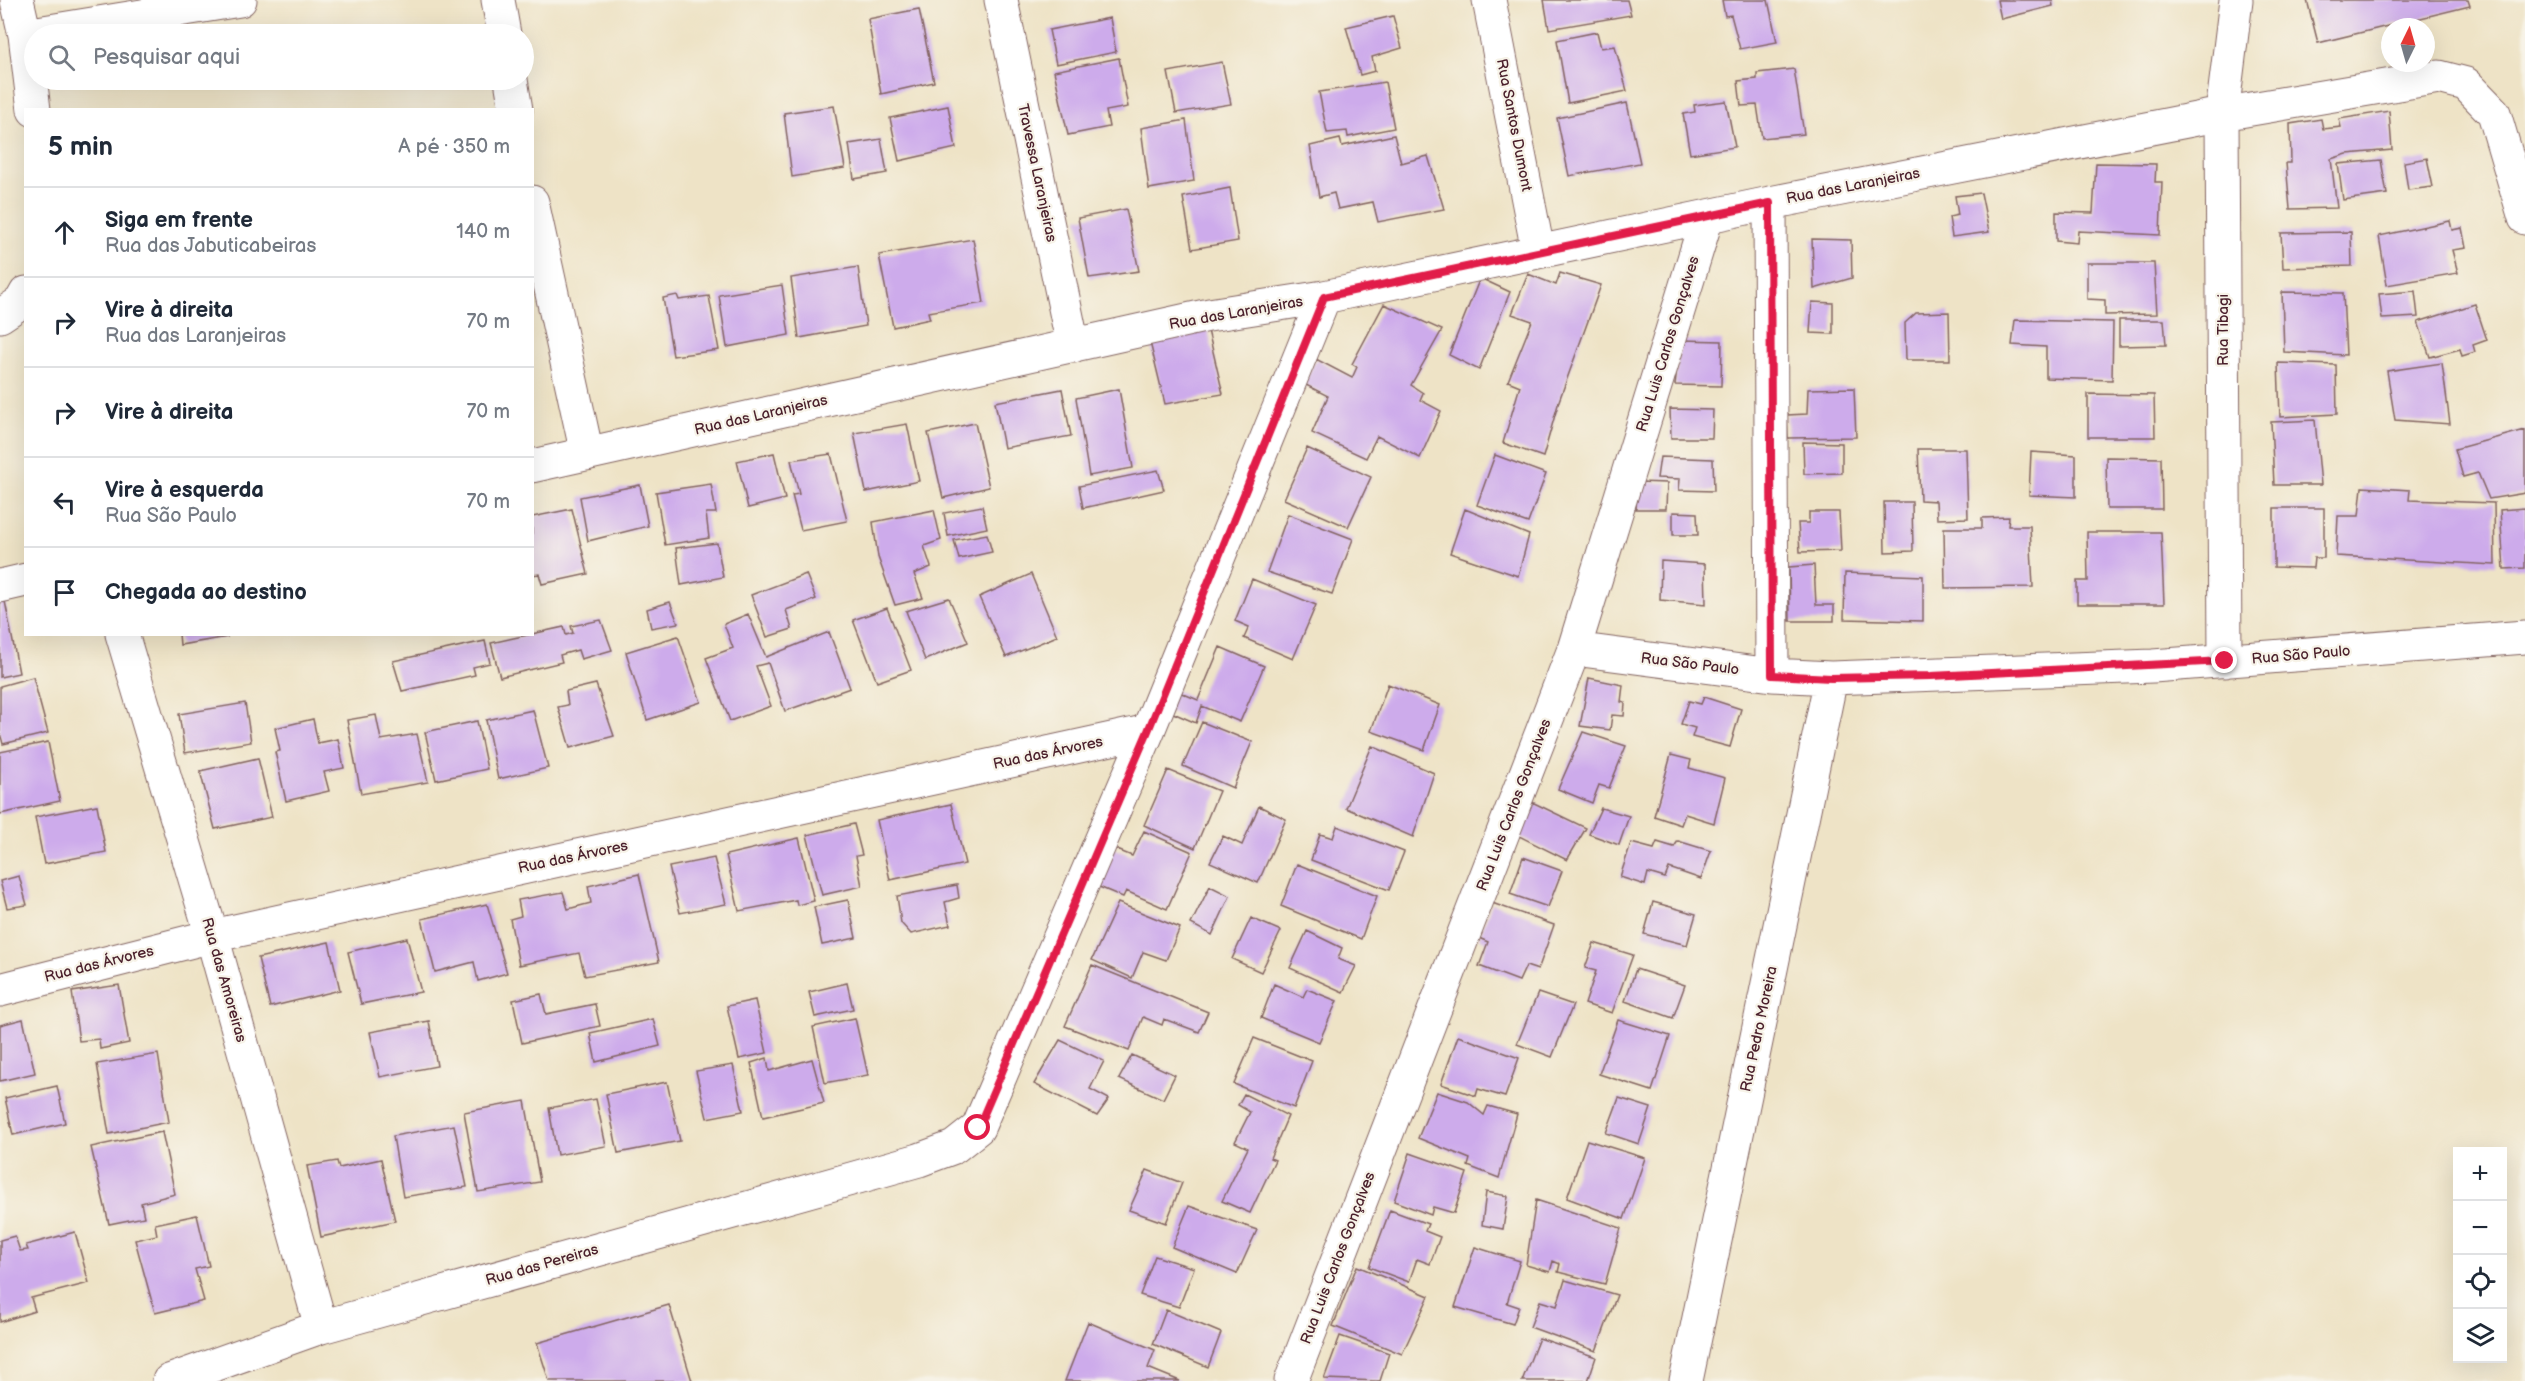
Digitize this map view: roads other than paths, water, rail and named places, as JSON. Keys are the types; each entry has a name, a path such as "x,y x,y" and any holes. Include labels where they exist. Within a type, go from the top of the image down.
{"street":[{"path":"17,0 24,31"},
{"path":"93,24 240,0"},
{"path":"498,0 502,24"},
{"name":"Travessa Laranjeiras","path":"1001,0 1073,346"},
{"name":"Rua Santos Dumont","path":"1489,0 1538,251"},
{"name":"Rua Tibagi","path":"2225,661 2222,114 2236,0"},
{"name":"Rua das Laranjeiras","path":"534,466 1209,315 1324,297 1770,203 2222,114 2439,77 2466,84 2494,113 2525,218"},
{"path":"32,90 34,108"},
{"path":"513,90 516,108"},
{"path":"1770,203 1772,675"},
{"path":"534,211 587,454"},
{"name":"Rua Luis Carlos Gonçalves","path":"1291,1381 1574,649 1707,218"},
{"path":"0,316 21,302 24,297"},
{"name":"Rua das Pereiras","path":"177,1380 321,1327 919,1160 954,1147 978,1128 1148,731 1324,297"},
{"path":"0,586 24,580"},
{"name":"Rua das Amoreiras","path":"123,636 212,936 321,1327"},
{"name":"Rua São Paulo","path":"1574,649 1772,675 1831,678 1978,674 2225,661 2525,637"},
{"name":"Rua Pedro Moreira","path":"1686,1381 1831,678"},
{"name":"Rua das Árvores","path":"0,990 212,936 1148,731"}]}
